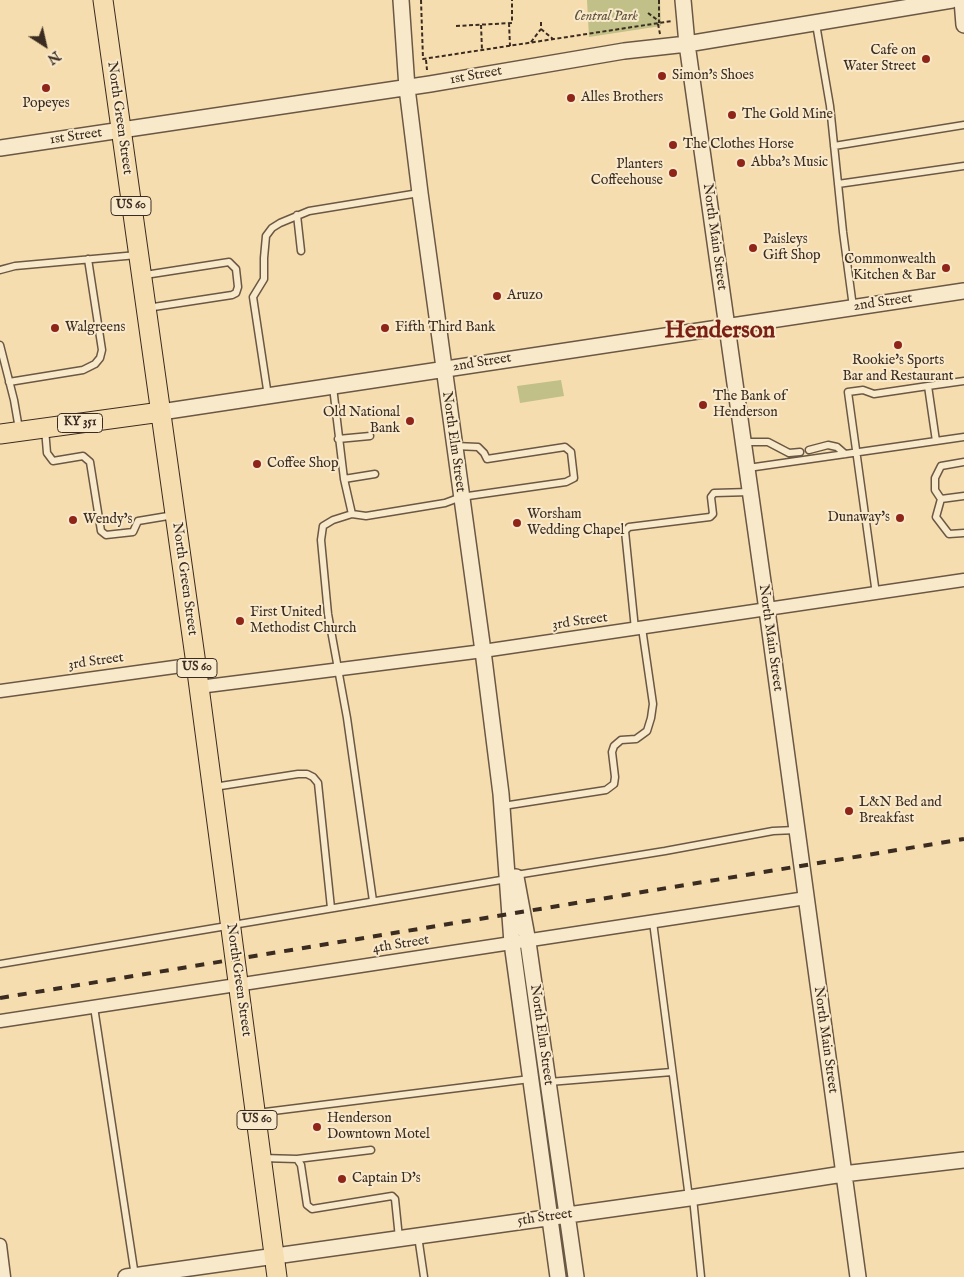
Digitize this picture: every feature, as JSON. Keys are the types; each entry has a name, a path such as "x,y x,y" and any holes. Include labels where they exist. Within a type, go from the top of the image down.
{"main road":[{"name":"North Green Street","path":"103,0 213,788 278,1277"},
{"name":"2nd Street","path":"0,434 160,412"}],"street":[{"name":"North Elm Street","path":"401,0 407,88 420,193 512,877 528,942 576,1277"},
{"name":"North Main Street","path":"684,0 687,44 858,1277"},
{"name":"1st Street","path":"0,148 407,88 624,51 687,44 952,0"},
{"path":"962,0 964,25"},
{"name":"2nd Street","path":"160,412 964,291"},
{"name":"3rd Street","path":"199,687 483,651 964,580"},
{"name":"3rd Street","path":"0,691 196,664"},
{"name":"North Elm Street","path":"512,877 512,944 558,1277"},
{"name":"4th Street","path":"0,1021 528,942 806,898"},
{"name":"5th Street","path":"130,1276 158,1275 275,1256 549,1218 843,1174 964,1160"},
{"path":"0,1245 4,1277"}],"lane":[{"path":"816,22 830,106 853,307"},
{"path":"834,146 964,125"},
{"path":"838,184 964,166"},
{"path":"268,396 253,297 264,279 266,236 272,228 280,223 309,211 420,193"},
{"path":"297,215 302,251"},
{"path":"0,270 15,266 138,255"},
{"path":"9,382 83,370 100,358 102,350 88,259"},
{"path":"141,275 229,262 236,269 238,288 236,293 232,295 146,309"},
{"path":"0,345 19,431"},
{"path":"876,594 848,392 863,390 874,394 964,381"},
{"path":"333,386 338,439 352,514"},
{"path":"928,386 936,440"},
{"path":"45,428 47,453 53,461 83,456 90,462 102,531 106,535 132,532 138,521 175,514"},
{"path":"338,439 370,436"},
{"path":"746,468 964,437"},
{"path":"743,442 768,442 789,453 800,452"},
{"path":"809,450 828,445 837,447 845,454"},
{"path":"373,901 348,718 328,614 321,540 322,526 352,514 366,516 445,503 461,497 566,482 574,478 571,452 565,447 487,459 478,447 454,446"},
{"path":"964,462 941,466 935,478 935,490 941,499 936,517 949,534 964,533"},
{"path":"344,479 375,474"},
{"path":"502,800 606,790 614,784 616,777 612,752 614,746 621,740 636,739 647,731 653,704 638,629 625,531 629,527 710,517 713,514 711,497 714,493 750,492"},
{"path":"941,499 964,496"},
{"path":"213,788 298,774 307,774 313,777 318,783 331,908"},
{"path":"0,964 774,831 796,830"},
{"path":"653,922 701,1277"},
{"path":"94,1007 130,1276"},
{"path":"548,1082 672,1072"},
{"path":"256,1113 531,1079"},
{"path":"262,1158 296,1159 371,1150"},
{"path":"296,1159 301,1166 307,1206 312,1209 392,1196 395,1199 399,1238"},
{"path":"418,1236 424,1277"}],"path":[{"path":"421,0 423,60 658,24 660,22"},
{"path":"456,26 512,23 512,0"},
{"path":"659,0 660,22"},
{"path":"648,13 660,22"},
{"path":"531,43 541,29 541,21"},
{"path":"509,23 510,46"},
{"path":"481,24 482,50"},
{"path":"541,29 554,40"}],"green space":[{"name":"Central Park","path":"587,0 660,0 661,26 589,37"},
{"path":"561,380 564,396 520,403 517,386"}],"railway":[{"path":"0,998 964,839"}],"place":[{"name":"Cafe on Water Street","path":"926,59"},
{"name":"Simon's Shoes","path":"662,76"},
{"name":"Popeyes","path":"46,88"},
{"name":"Alles Brothers","path":"571,98"},
{"name":"The Gold Mine","path":"732,115"},
{"name":"The Clothes Horse","path":"673,145"},
{"name":"Abba's Music","path":"741,163"},
{"name":"Planters Coffeehouse","path":"673,173"},
{"name":"Paisleys Gift Shop","path":"753,248"},
{"name":"Commonwealth Kitchen & Bar","path":"946,268"},
{"name":"Aruzo","path":"497,296"},
{"name":"Walgreens","path":"55,328"},
{"name":"Fifth Third Bank","path":"385,328"},
{"name":"Rookie's Sports Bar and Restaurant","path":"898,345"},
{"name":"The Bank of Henderson","path":"703,405"},
{"name":"Old National Bank","path":"410,421"},
{"name":"Coffee Shop","path":"257,464"},
{"name":"Dunaway's","path":"900,518"},
{"name":"Wendy's","path":"73,520"},
{"name":"Worsham Wedding Chapel","path":"517,523"},
{"name":"First United Methodist Church","path":"240,621"},
{"name":"L&N Bed and Breakfast","path":"849,811"},
{"name":"Henderson Downtown Motel","path":"317,1127"},
{"name":"Captain D's","path":"342,1179"}],"district":[{"name":"Henderson","path":"720,332"}]}
